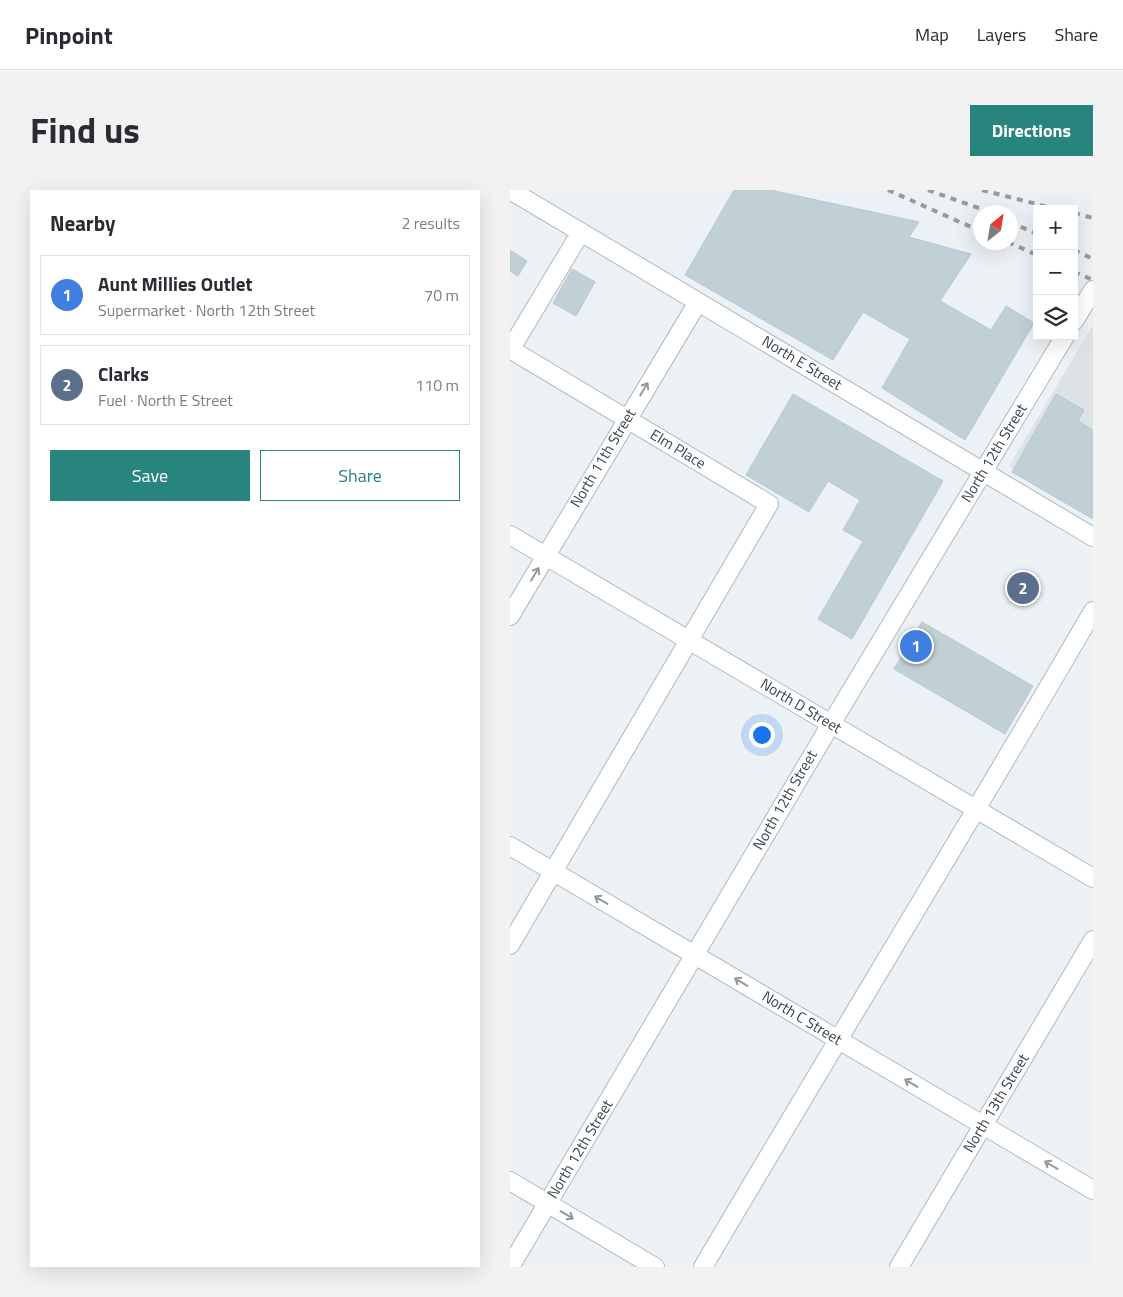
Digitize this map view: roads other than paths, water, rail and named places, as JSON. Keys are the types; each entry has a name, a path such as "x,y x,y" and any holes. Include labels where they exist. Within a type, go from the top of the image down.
{"street":[{"name":"North E Street","path":"510,190 1093,537"},
{"path":"510,349 581,232"},
{"path":"1078,314 1093,290"},
{"name":"North 11th Street","path":"510,616 626,418 698,302"},
{"name":"North 12th Street","path":"510,1267 830,724 1063,340"},
{"name":"Elm Place","path":"510,349 769,504 690,641"},
{"name":"North D Street","path":"510,535 1093,878"},
{"path":"703,1267 837,1039 977,810 1093,611"},
{"path":"510,945 690,641"},
{"name":"North C Street","path":"510,846 1093,1190"},
{"name":"North 13th Street","path":"899,1267 1093,940"},
{"path":"510,1181 655,1267"}],"railway":[{"path":"888,190 973,228"},
{"path":"928,190 973,206"},
{"path":"982,190 1040,205"},
{"path":"1078,214 1093,218"},
{"path":"1018,226 1033,232"},
{"path":"1018,246 1033,253"},
{"path":"1078,252 1093,259"},
{"path":"1078,274 1093,280"}],"place":[{"name":"Clarks","path":"1023,588"},
{"name":"Aunt Millies Outlet","path":"916,646"}]}
